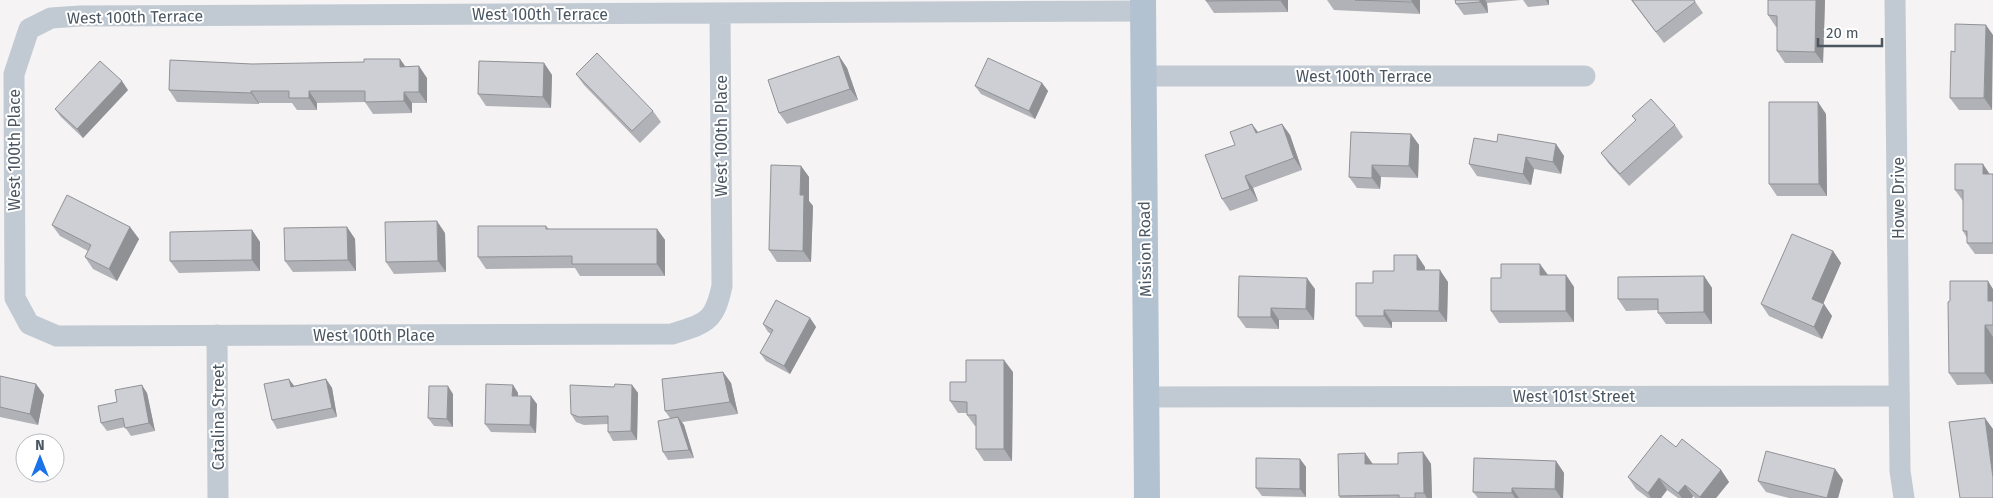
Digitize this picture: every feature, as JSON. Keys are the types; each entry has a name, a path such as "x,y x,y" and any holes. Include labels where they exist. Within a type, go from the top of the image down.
{"main road":[{"name":"Mission Road","path":"1144,6 1148,498"}],"street":[{"name":"Howe Drive","path":"1895,0 1900,396"},
{"name":"West 100th Terrace","path":"29,30 51,18 80,16 720,13 1144,6"},
{"name":"West 100th Place","path":"29,30 14,74 15,298 29,324 58,336 672,334 705,323 718,307 722,286 720,13"},
{"name":"West 100th Terrace","path":"1144,76 1585,76"},
{"name":"Catalina Street","path":"218,335 218,498"},
{"name":"West 101st Street","path":"1147,397 1900,396"},
{"path":"1900,396 1900,471 1904,498"}],"building":[{"path":"1206,0 1280,0 1206,1"},
{"path":"1355,0 1412,0 1412,2"},
{"path":"1455,0 1480,0 1480,2 1456,4"},
{"path":"1632,0 1694,0 1695,2 1656,32"},
{"path":"1768,0 1816,0 1815,52 1777,51 1777,16 1768,15"},
{"path":"1955,24 1986,25 1984,98 1950,98 1951,51 1955,52"},
{"path":"597,53 653,111 632,131 576,74"},
{"path":"839,56 850,89 779,113 768,80"},
{"path":"988,58 1042,83 1029,111 975,86"},
{"path":"364,59 400,59 400,67 419,66 419,92 404,92 404,101 365,102 365,91 309,91 309,98 289,98 289,91 251,91 251,93 169,90 170,60 252,64 364,62"},
{"path":"100,61 122,81 77,129 55,109"},
{"path":"479,61 544,63 543,97 478,94"},
{"path":"1651,99 1675,125 1620,174 1601,153 1636,120 1632,116"},
{"path":"1769,102 1818,102 1819,184 1769,184"},
{"path":"1252,124 1256,133 1282,124 1294,158 1245,176 1250,189 1222,199 1205,155 1235,145 1230,132"},
{"path":"1351,132 1411,134 1409,166 1372,165 1372,178 1349,177"},
{"path":"1498,134 1556,144 1553,162 1526,157 1523,174 1469,164 1474,138 1497,142"},
{"path":"1955,164 1983,164 1983,174 1993,174 1993,243 1967,243 1967,231 1963,231 1963,190 1955,190"},
{"path":"771,165 801,166 800,195 804,195 803,251 769,250"},
{"path":"67,195 130,227 109,269 85,257 91,245 52,225"},
{"path":"437,221 438,261 386,262 385,222"},
{"path":"478,226 546,226 546,229 657,229 657,264 572,264 572,256 478,257"},
{"path":"347,227 348,260 285,261 284,228"},
{"path":"252,230 252,260 170,261 170,232"},
{"path":"1792,234 1833,251 1812,299 1824,304 1814,327 1761,304"},
{"path":"1394,255 1417,255 1417,270 1440,270 1439,311 1384,310 1384,316 1356,316 1356,283 1373,283 1373,271 1394,271"},
{"path":"1501,264 1540,264 1540,275 1566,275 1566,311 1491,311 1491,278 1501,278"},
{"path":"1239,276 1307,278 1306,309 1271,308 1271,317 1238,317"},
{"path":"1704,276 1704,312 1658,313 1658,299 1618,299 1618,277"},
{"path":"1950,281 1988,281 1988,301 1993,301 1993,325 1985,325 1985,373 1949,373 1948,302 1950,301"},
{"path":"776,300 810,318 784,366 760,353 773,330 763,324"},
{"path":"966,360 1004,360 1004,449 976,449 976,415 967,415 967,402 950,401 950,382 966,382"},
{"path":"723,372 730,402 665,411 662,379"},
{"path":"0,376 36,384 30,414 0,407"},
{"path":"289,379 291,387 326,379 332,408 272,420 264,384"},
{"path":"486,384 513,385 512,396 531,396 530,425 485,424"},
{"path":"615,384 632,385 631,431 608,432 608,416 579,417 571,414 570,385 614,387"},
{"path":"142,385 149,423 125,428 123,418 101,423 98,406 117,402 115,390"},
{"path":"429,386 448,386 447,419 428,418"},
{"path":"678,417 689,450 663,452 658,421"},
{"path":"1985,418 1993,478 1993,498 1960,498 1949,422"},
{"path":"1661,435 1676,447 1682,439 1721,470 1700,497 1685,485 1678,493 1659,478 1648,493 1628,477"},
{"path":"1766,451 1835,469 1827,498 1758,481"},
{"path":"1423,452 1424,493 1415,493 1415,498 1399,498 1399,495 1339,496 1338,454 1365,453 1365,464 1398,464 1398,453"},
{"path":"1256,458 1300,459 1300,489 1256,488"},
{"path":"1474,458 1556,461 1555,489 1512,488 1512,493 1473,492"}]}
